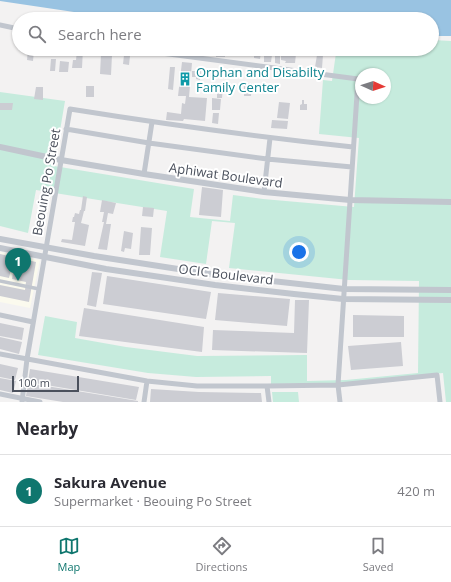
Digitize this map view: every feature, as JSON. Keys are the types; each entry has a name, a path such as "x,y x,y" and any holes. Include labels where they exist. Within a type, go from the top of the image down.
{"street":[{"path":"0,25 12,28"},
{"path":"182,56 358,80 338,385 340,402"},
{"name":"Beouing Po Street","path":"22,400 26,359 70,109 152,122"},
{"path":"144,174 152,122 270,138 353,147"},
{"path":"66,129 149,143 268,159 352,167"},
{"path":"264,192 270,138"},
{"name":"Aphiwat Boulevard","path":"0,147 61,160 264,192 350,200 451,202"},
{"name":"OCIC Boulevard","path":"0,239 46,248 217,275 344,289 451,290"},
{"name":"OCIC Boulevard","path":"0,248 44,258 106,269 216,285 343,299 451,300"},
{"path":"0,281 38,289"},
{"path":"0,315 33,322"},
{"path":"0,354 146,381 197,386 338,385 437,375 440,402"},
{"path":"144,402 146,381"},
{"path":"267,386 269,402"},
{"path":"0,394 22,400 40,402"}],"shaded area":[{"path":"0,252 40,260 30,308 0,302"}],"green space":[{"path":"439,40 451,41 451,402 446,402 443,373 346,383 271,384 271,376 196,377 148,373 38,355 45,316 77,322 75,338 126,347 197,356 307,355 307,381 346,380 418,373 419,281 349,280 229,268 235,223 212,221 206,264 160,257 167,211 36,190 28,233 0,226 0,92 65,101 54,166 194,189 190,217 230,221 233,195 354,207 359,138 319,134 323,80 332,81 336,56 439,56"},
{"path":"272,392 298,392 299,402 273,402"}],"water":[{"path":"451,0 451,36 439,36 439,12 74,12 0,1"}],"building":[{"path":"27,56 34,56 33,61 27,60"},
{"path":"76,56 83,56 82,68 72,68 73,60 76,60"},
{"path":"101,56 112,56 111,75 100,74"},
{"path":"124,56 130,56 129,65 123,64"},
{"path":"254,56 260,56 260,59 254,58"},
{"path":"264,56 272,56 271,62 264,62"},
{"path":"275,56 280,56 280,64 275,63"},
{"path":"281,56 296,56 295,63 285,63 286,61 281,60"},
{"path":"317,56 323,56 322,68 315,67"},
{"path":"51,59 56,59 55,71 50,71"},
{"path":"60,61 69,62 68,72 59,72"},
{"path":"182,62 192,63 189,97 207,98 205,121 184,119 183,121 166,120 167,112 181,114 182,103 185,104 186,96 178,96"},
{"path":"170,67 175,67 173,90 168,89"},
{"path":"192,71 201,71 200,80 196,79 196,77 192,77"},
{"path":"244,83 252,83 251,96 244,96"},
{"path":"86,86 94,86 94,97 86,97"},
{"path":"36,87 43,87 43,100 34,99"},
{"path":"217,87 223,87 222,98 217,98"},
{"path":"212,98 221,99 220,110 212,110"},
{"path":"302,100 304,100 304,104 307,104 307,110 300,110"},
{"path":"279,102 290,103 288,119 277,118"},
{"path":"0,103 13,103 12,110 0,110"},
{"path":"213,113 219,113 218,124 212,123"},
{"path":"272,120 288,121 287,129 271,128"},
{"path":"202,187 223,190 221,217 199,215"},
{"path":"83,196 87,197 81,223 89,225 85,246 61,242 62,239 72,240 75,222 72,222 73,217 75,213 79,214 81,210"},
{"path":"102,200 116,203 113,214 108,213 106,224 111,224 107,250 98,249 104,222 102,222 104,212 100,212"},
{"path":"143,207 154,208 153,217 142,216"},
{"path":"141,227 152,228 150,255 139,255"},
{"path":"124,231 133,233 131,249 125,248 124,252 121,251"},
{"path":"0,254 36,262 29,302 0,296 0,285 25,290 26,282 12,279 14,266 12,265 9,278 0,276"},
{"path":"92,272 102,273 96,307 87,305"},
{"path":"107,276 211,292 206,319 103,304"},
{"path":"218,293 290,299 287,326 215,320"},
{"path":"295,300 309,300 307,353 212,350 213,330 294,333"},
{"path":"84,308 204,327 202,352 79,336"},
{"path":"353,315 404,316 404,337 353,337"},
{"path":"0,323 24,328 22,340 0,336"},
{"path":"0,337 22,342 19,354 0,349"},
{"path":"401,342 403,366 351,370 348,346"},
{"path":"0,364 18,368 15,380 0,377"},
{"path":"30,369 139,387 136,400 28,382"},
{"path":"0,378 16,381 13,393 0,390"},
{"path":"28,383 138,402 63,402 26,396"},
{"path":"151,389 199,392 261,393 262,402 150,402"}],"place":[{"name":"Orphan and Disabilty Family Center","path":"185,79"},
{"name":"Sakura Avenue","path":"18,281"}]}
